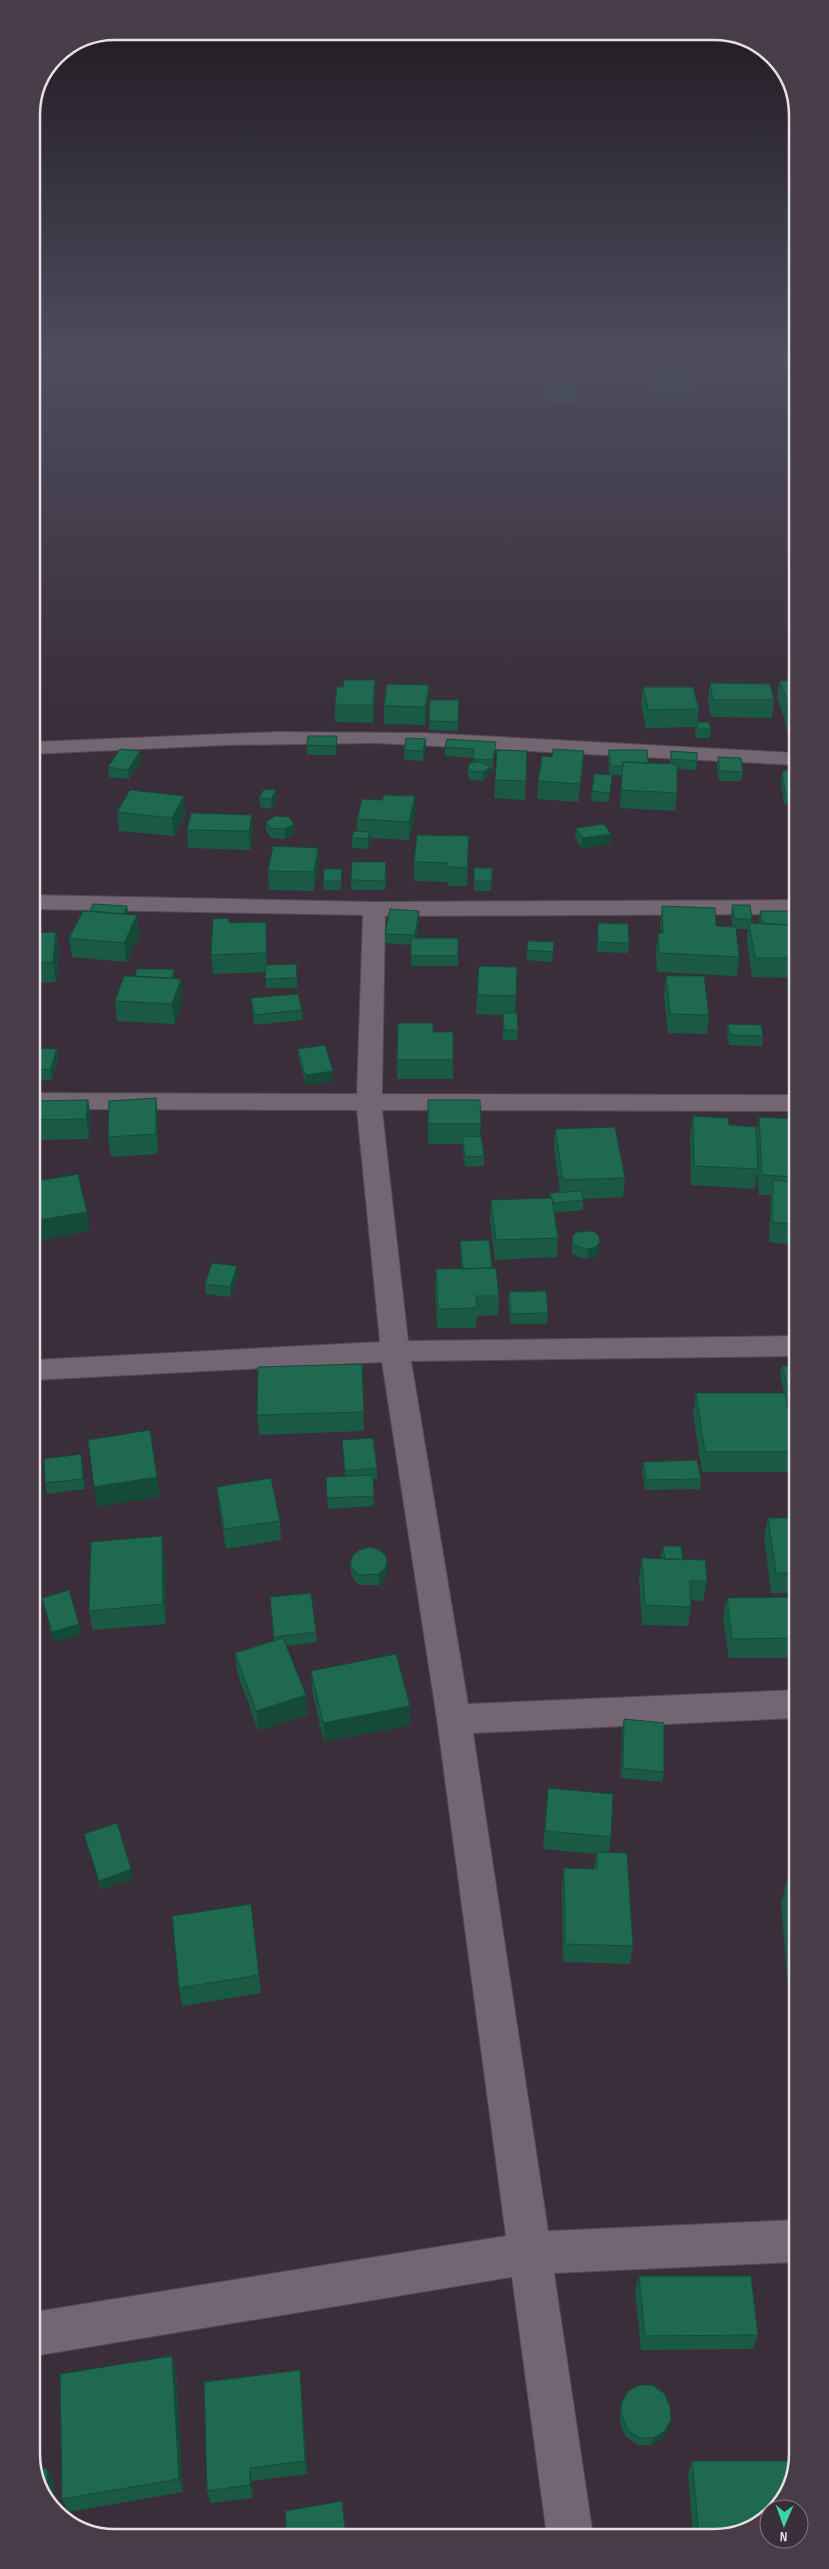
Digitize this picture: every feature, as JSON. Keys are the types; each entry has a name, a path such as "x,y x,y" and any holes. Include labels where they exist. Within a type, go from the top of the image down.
{"street":[{"path":"40,748 259,738 422,739 578,749 789,759"},
{"path":"40,902 374,909 789,906"},
{"path":"374,909 369,1102 395,1352 454,1719 569,2529"},
{"path":"40,1101 789,1103"},
{"path":"40,1370 395,1352 789,1346"},
{"path":"454,1719 789,1704"},
{"path":"40,2333 529,2253 789,2241"}],"building":[{"path":"344,680 375,680 373,705 335,705 337,687 343,687"},
{"path":"789,680 789,698 786,698 779,681"},
{"path":"710,683 770,684 774,700 713,700"},
{"path":"387,684 429,685 425,707 384,706"},
{"path":"643,687 693,687 699,709 648,710"},
{"path":"430,700 459,700 458,722 429,721"},
{"path":"786,708 789,708 789,722"},
{"path":"696,722 709,722 711,729 698,729"},
{"path":"308,736 337,736 336,746 307,745"},
{"path":"406,738 426,739 423,751 404,750"},
{"path":"447,739 496,742 493,760 473,759 474,749 445,747"},
{"path":"120,749 140,751 128,770 108,767"},
{"path":"553,749 584,751 580,784 538,781 542,756 552,757"},
{"path":"497,750 527,751 526,781 495,780"},
{"path":"609,750 647,750 648,763 623,762 623,766 610,766"},
{"path":"671,751 697,753 697,761 671,759"},
{"path":"718,757 741,758 743,772 720,771"},
{"path":"481,762 490,767 483,772 470,771 469,764"},
{"path":"623,762 677,764 677,793 621,790"},
{"path":"782,771 789,771 789,795 785,795"},
{"path":"594,774 612,775 610,793 592,791"},
{"path":"264,789 276,790 271,799 259,798"},
{"path":"130,790 184,796 172,818 117,812"},
{"path":"384,795 415,796 409,822 357,819 362,799 382,800"},
{"path":"191,813 252,815 249,831 187,830"},
{"path":"275,816 289,817 294,824 284,829 270,828 266,822"},
{"path":"604,824 611,834 582,838 576,828"},
{"path":"354,831 370,832 368,839 352,838"},
{"path":"417,835 469,836 467,868 448,867 448,863 414,862"},
{"path":"273,846 318,848 314,872 268,871"},
{"path":"352,862 386,862 385,881 351,880"},
{"path":"474,868 492,868 492,881 474,881"},
{"path":"324,869 342,869 341,881 323,881"},
{"path":"93,904 127,906 124,914 90,911"},
{"path":"732,905 750,905 752,919 735,919"},
{"path":"662,906 715,908 716,926 736,927 739,957 659,953 658,933 663,933"},
{"path":"390,909 419,911 415,935 385,934"},
{"path":"83,911 137,915 124,943 69,938"},
{"path":"760,911 789,911 789,925 763,924"},
{"path":"229,918 229,923 266,922 266,953 211,955 213,919"},
{"path":"598,923 628,924 629,943 598,942"},
{"path":"749,923 789,925 789,958 755,958"},
{"path":"56,932 53,962 40,963 40,933"},
{"path":"411,938 458,938 458,956 411,956"},
{"path":"528,941 554,942 553,952 527,950"},
{"path":"297,964 296,978 265,979 266,965"},
{"path":"479,966 517,967 516,996 477,995"},
{"path":"137,969 174,969 172,978 135,976"},
{"path":"124,976 181,979 172,1004 115,1001"},
{"path":"666,976 704,976 709,1015 670,1014"},
{"path":"298,994 302,1010 254,1015 251,998"},
{"path":"503,1013 517,1013 518,1030 504,1030"},
{"path":"398,1023 433,1023 433,1032 453,1032 453,1060 397,1060"},
{"path":"728,1024 761,1025 763,1036 730,1035"},
{"path":"325,1045 333,1071 305,1075 298,1049"},
{"path":"40,1048 57,1049 50,1070 40,1069"},
{"path":"156,1098 156,1134 108,1137 109,1101"},
{"path":"88,1100 86,1119 40,1120 40,1101"},
{"path":"428,1100 480,1100 481,1124 428,1124"},
{"path":"693,1116 728,1118 729,1125 756,1127 758,1169 694,1166"},
{"path":"759,1117 789,1119 789,1177 762,1175"},
{"path":"615,1127 625,1178 563,1180 555,1129"},
{"path":"481,1136 484,1156 465,1157 462,1137"},
{"path":"78,1174 87,1212 40,1220 40,1181"},
{"path":"773,1180 789,1181 789,1224 772,1222"},
{"path":"581,1191 584,1200 553,1203 550,1193"},
{"path":"552,1198 558,1238 496,1240 491,1200"},
{"path":"593,1231 599,1236 600,1242 596,1247 588,1249 573,1243 572,1237 577,1232"},
{"path":"489,1240 492,1268 463,1269 460,1241"},
{"path":"212,1263 237,1266 230,1287 205,1284"},
{"path":"496,1268 499,1296 476,1296 477,1308 438,1309 436,1269"},
{"path":"546,1291 548,1313 511,1314 509,1292"},
{"path":"362,1364 364,1412 257,1415 258,1367"},
{"path":"782,1366 789,1366 789,1394"},
{"path":"696,1393 785,1393 789,1413 789,1452 705,1452"},
{"path":"150,1430 157,1477 94,1487 88,1440"},
{"path":"373,1438 377,1468 345,1471 342,1440"},
{"path":"81,1454 83,1479 45,1483 44,1459"},
{"path":"697,1460 701,1479 646,1480 643,1462"},
{"path":"373,1475 374,1496 327,1498 326,1477"},
{"path":"271,1478 280,1521 224,1529 217,1487"},
{"path":"768,1518 789,1518 789,1574 776,1573"},
{"path":"162,1536 163,1604 89,1611 91,1542"},
{"path":"663,1546 681,1546 683,1560 665,1559"},
{"path":"369,1547 385,1554 387,1561 385,1569 379,1574 360,1575 353,1570 350,1563 353,1555 359,1550"},
{"path":"642,1558 705,1560 707,1581 690,1581 691,1607 645,1605"},
{"path":"69,1590 79,1624 52,1632 42,1598"},
{"path":"311,1593 316,1632 274,1637 270,1597"},
{"path":"789,1597 789,1638 732,1639 727,1598"},
{"path":"283,1638 306,1695 256,1711 235,1653"},
{"path":"396,1654 410,1706 323,1723 311,1671"},
{"path":"624,1719 664,1723 664,1772 623,1768"},
{"path":"548,1788 613,1794 611,1837 545,1831"},
{"path":"117,1823 131,1869 99,1881 84,1834"},
{"path":"597,1852 627,1853 633,1946 565,1944 564,1868 597,1869"},
{"path":"251,1904 259,1975 179,1988 172,1916"},
{"path":"639,2276 751,2276 758,2335 645,2336"},
{"path":"172,2356 179,2479 62,2499 60,2374"},
{"path":"300,2370 305,2461 250,2468 250,2485 207,2491 204,2382"},
{"path":"639,2385 652,2385 664,2393 670,2406 671,2420 664,2432 653,2438 639,2438 628,2430 622,2417 621,2403 628,2391"},
{"path":"692,2461 788,2461 785,2478 775,2499 759,2499 759,2513 747,2521 733,2526 698,2529"},
{"path":"47,2468 48,2487 46,2483 42,2469"},
{"path":"342,2501 345,2529 286,2529 285,2511"}]}
